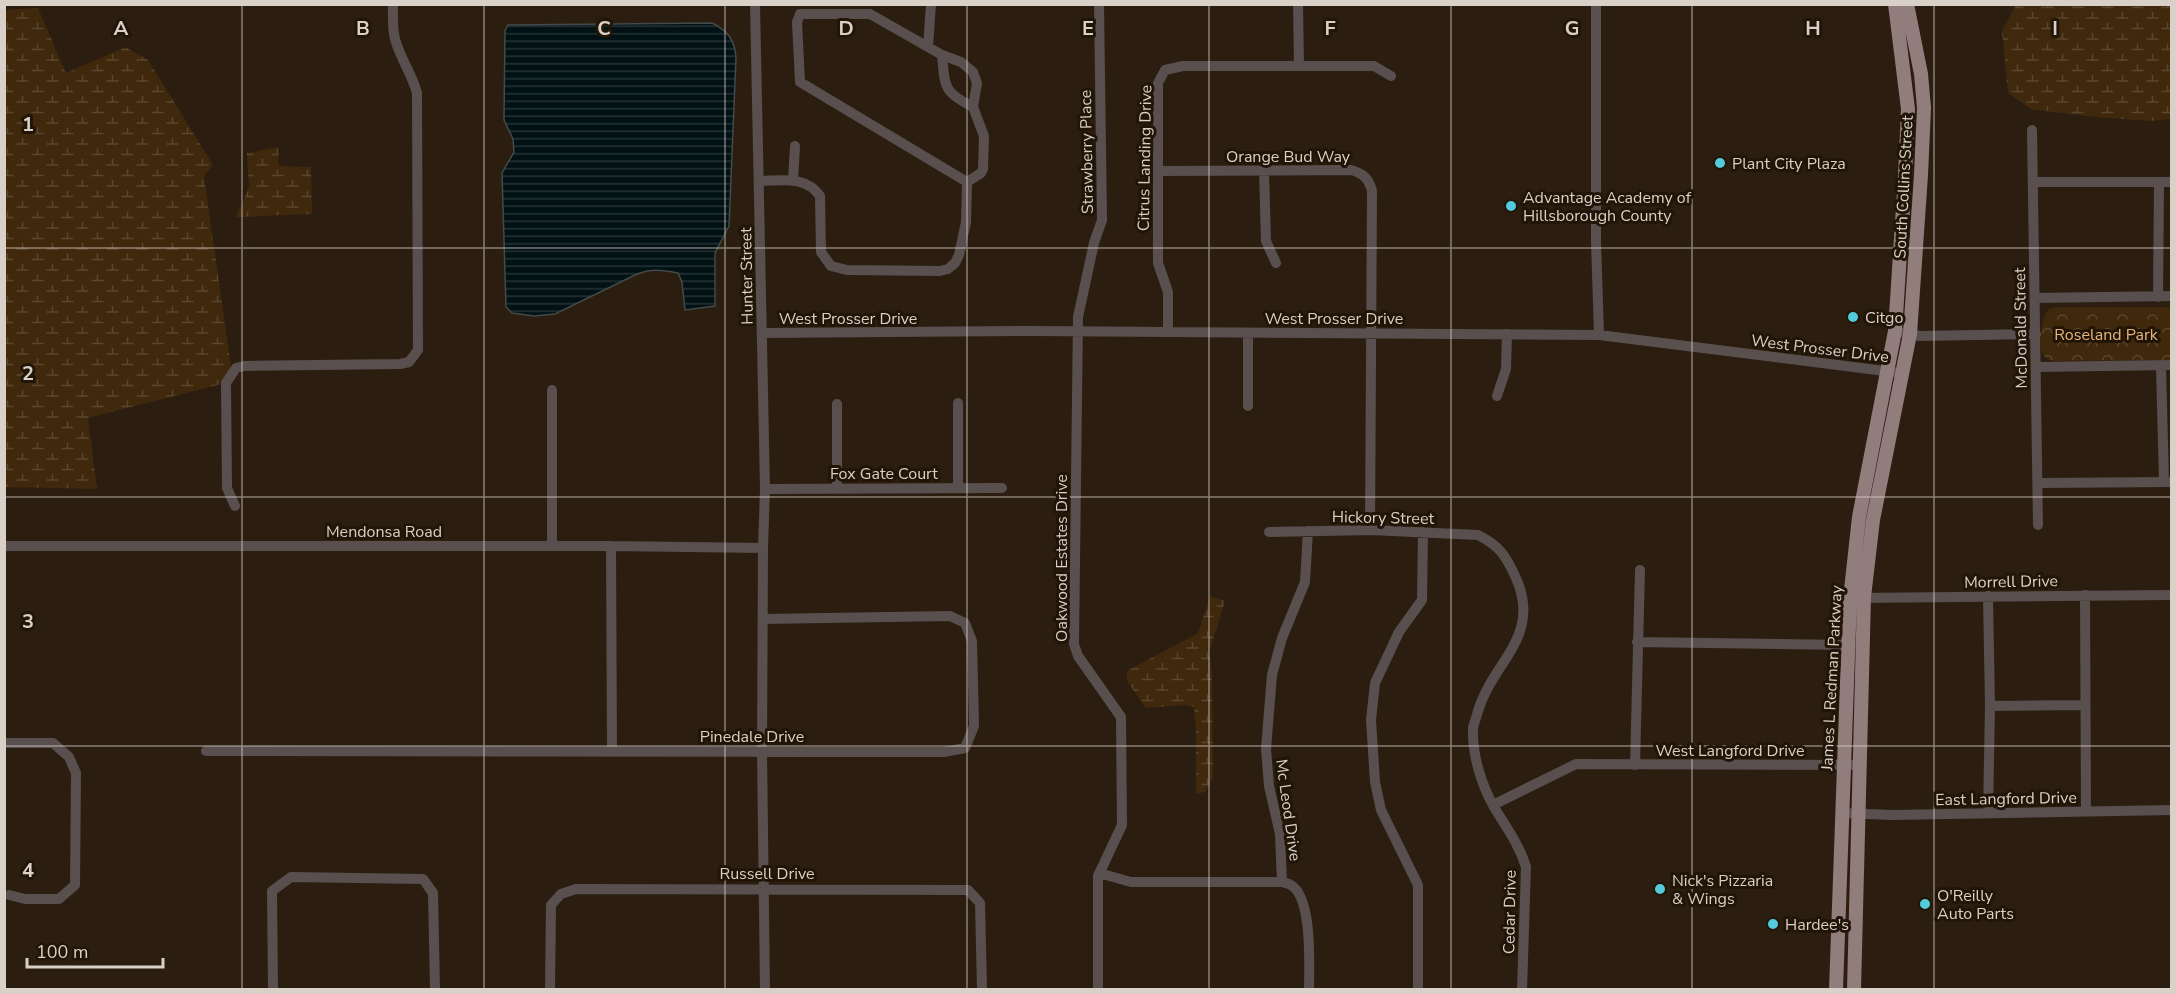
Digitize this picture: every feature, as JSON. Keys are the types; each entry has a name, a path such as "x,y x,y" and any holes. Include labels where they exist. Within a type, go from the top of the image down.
{"main road":[{"path":"1897,4 1921,74"},
{"name":"South Collins Street","path":"1888,372 1895,331 1908,109 1897,4"},
{"name":"South Collins Street","path":"1904,373 1910,334 1924,108 1921,74 1907,4"},
{"path":"1901,246 1900,309 1902,321 1910,334"},
{"path":"1881,479 1883,438 1893,383 1888,372"},
{"path":"1857,598 1861,506 1888,372"},
{"name":"James L Redman Parkway","path":"1836,990 1848,645 1904,373"},
{"name":"James L Redman Parkway","path":"1854,990 1862,713 1857,598"},
{"path":"1848,645 1854,649 1857,657 1857,681 1862,713"},
{"path":"1841,839 1848,844 1851,851 1851,875 1857,904"},
{"path":"1840,866 1847,904 1845,936 1856,956"},
{"path":"1837,961 1844,977 1844,990"}],"street":[{"path":"236,506 226,488 226,383 236,368 244,366 400,364 409,362 418,350 417,93 394,36 393,4"},
{"name":"Hunter Street","path":"756,4 765,489 762,751"},
{"path":"928,47 931,4"},
{"name":"Strawberry Place","path":"1077,331 1080,304 1102,220 1099,4"},
{"path":"1298,4 1299,66"},
{"path":"1596,4 1596,242 1599,335"},
{"path":"865,12 942,55 961,62 973,72 977,83 973,107 984,136 983,169 981,173 966,182 798,80 798,17 803,13 865,12"},
{"path":"942,55 945,83 953,97 973,107"},
{"name":"Citrus Landing Drive","path":"1168,332 1168,292 1158,263 1158,83 1165,70 1183,66 1374,66 1391,76"},
{"name":"McDonald Street","path":"2032,130 2038,525"},
{"path":"793,181 795,146"},
{"name":"Orange Bud Way","path":"1158,171 1351,170 1359,172 1370,183 1372,191 1371,333"},
{"path":"1264,171 1266,241 1276,263"},
{"path":"759,181 793,181 809,184 820,196 821,252 831,266 847,270 940,271 948,269 959,255 966,222 966,182"},
{"path":"2033,182 2172,182"},
{"path":"2158,297 2159,182"},
{"path":"2035,298 2172,296"},
{"name":"West Prosser Drive","path":"762,333 1077,331 1599,335 1904,373"},
{"name":"Oakwood Estates Drive","path":"1077,331 1074,644 1078,656 1121,717 1122,825 1100,873 1097,889 1098,990"},
{"path":"1895,331 1910,334 2036,334"},
{"path":"1248,333 1248,406"},
{"path":"1370,530 1371,333"},
{"path":"1497,396 1506,369 1507,334"},
{"path":"2036,367 2166,365 2168,482 2038,483"},
{"path":"552,390 552,546"},
{"path":"958,403 958,487"},
{"path":"837,404 837,488"},
{"name":"Fox Gate Court","path":"765,489 1002,488"},
{"name":"Hickory Street","path":"1269,532 1370,530 1424,532 1478,535 1494,543"},
{"name":"Mc Leod Drive","path":"1282,882 1280,834 1269,786 1266,748 1272,675 1282,638 1305,582 1308,531"},
{"path":"1418,990 1418,885 1381,810 1375,782 1371,720 1375,683 1399,633 1422,600 1424,532"},
{"name":"Cedar Drive","path":"1494,543 1506,557 1522,592 1522,628 1511,653 1483,695 1473,727 1477,764 1493,805 1520,849 1526,867 1522,990"},
{"name":"Mendonsa Road","path":"4,546 763,548"},
{"path":"612,546 612,752"},
{"path":"1635,765 1640,570"},
{"path":"2085,595 2086,812"},
{"name":"Morrell Drive","path":"1857,598 2172,595"},
{"path":"1988,596 1989,813"},
{"name":"Pinedale Drive","path":"206,751 944,752 965,748 974,726 972,641 965,623 951,616 763,618"},
{"path":"1637,642 1848,645"},
{"path":"1990,706 2085,705"},
{"path":"4,743 53,743 69,757 76,773 75,885 59,899 25,899 9,895"},
{"path":"762,751 765,990"},
{"name":"West Langford Drive","path":"1493,805 1576,764 1861,765"},
{"name":"East Langford Drive","path":"1841,813 2172,810"},
{"path":"1100,873 1131,882 1282,882 1292,885 1298,892 1310,929 1309,990"},
{"path":"273,990 272,891 291,877 423,879 433,893 435,990"},
{"name":"Russell Drive","path":"550,990 551,905 561,894 576,889 764,888 968,890 980,903 982,990"}],"green space":[{"path":"2016,5 2171,5 2171,119 2150,121 2031,109 2008,93 2002,31"},
{"path":"38,8 66,73 125,47 148,60 213,165 204,176 233,381 88,418 97,489 5,487 5,10"},
{"path":"278,147 279,166 311,167 312,214 236,217 249,188 247,153"},
{"name":"Roseland Park","path":"2055,307 2171,307 2171,360 2055,361 2048,359 2041,350 2041,331 2048,310"},
{"path":"1210,596 1225,601 1209,653 1212,671 1213,780 1205,792 1196,794 1194,707 1186,705 1146,708 1127,681 1127,671 1198,633"}],"shaded area":[{"path":"712,23 729,36 734,45 736,57 729,226 715,253 715,306 685,310 682,282 678,273 656,270 635,275 555,314 534,316 512,313 506,307 502,173 514,152 513,139 504,120 505,31 508,25"}],"place":[{"name":"Plant City Plaza","path":"1720,163"},
{"name":"Advantage Academy of Hillsborough County","path":"1511,206"},
{"name":"Citgo","path":"1853,317"},
{"name":"Nick's Pizzaria & Wings","path":"1660,889"},
{"name":"O'Reilly Auto Parts","path":"1925,904"},
{"name":"Hardee's","path":"1773,924"}]}
